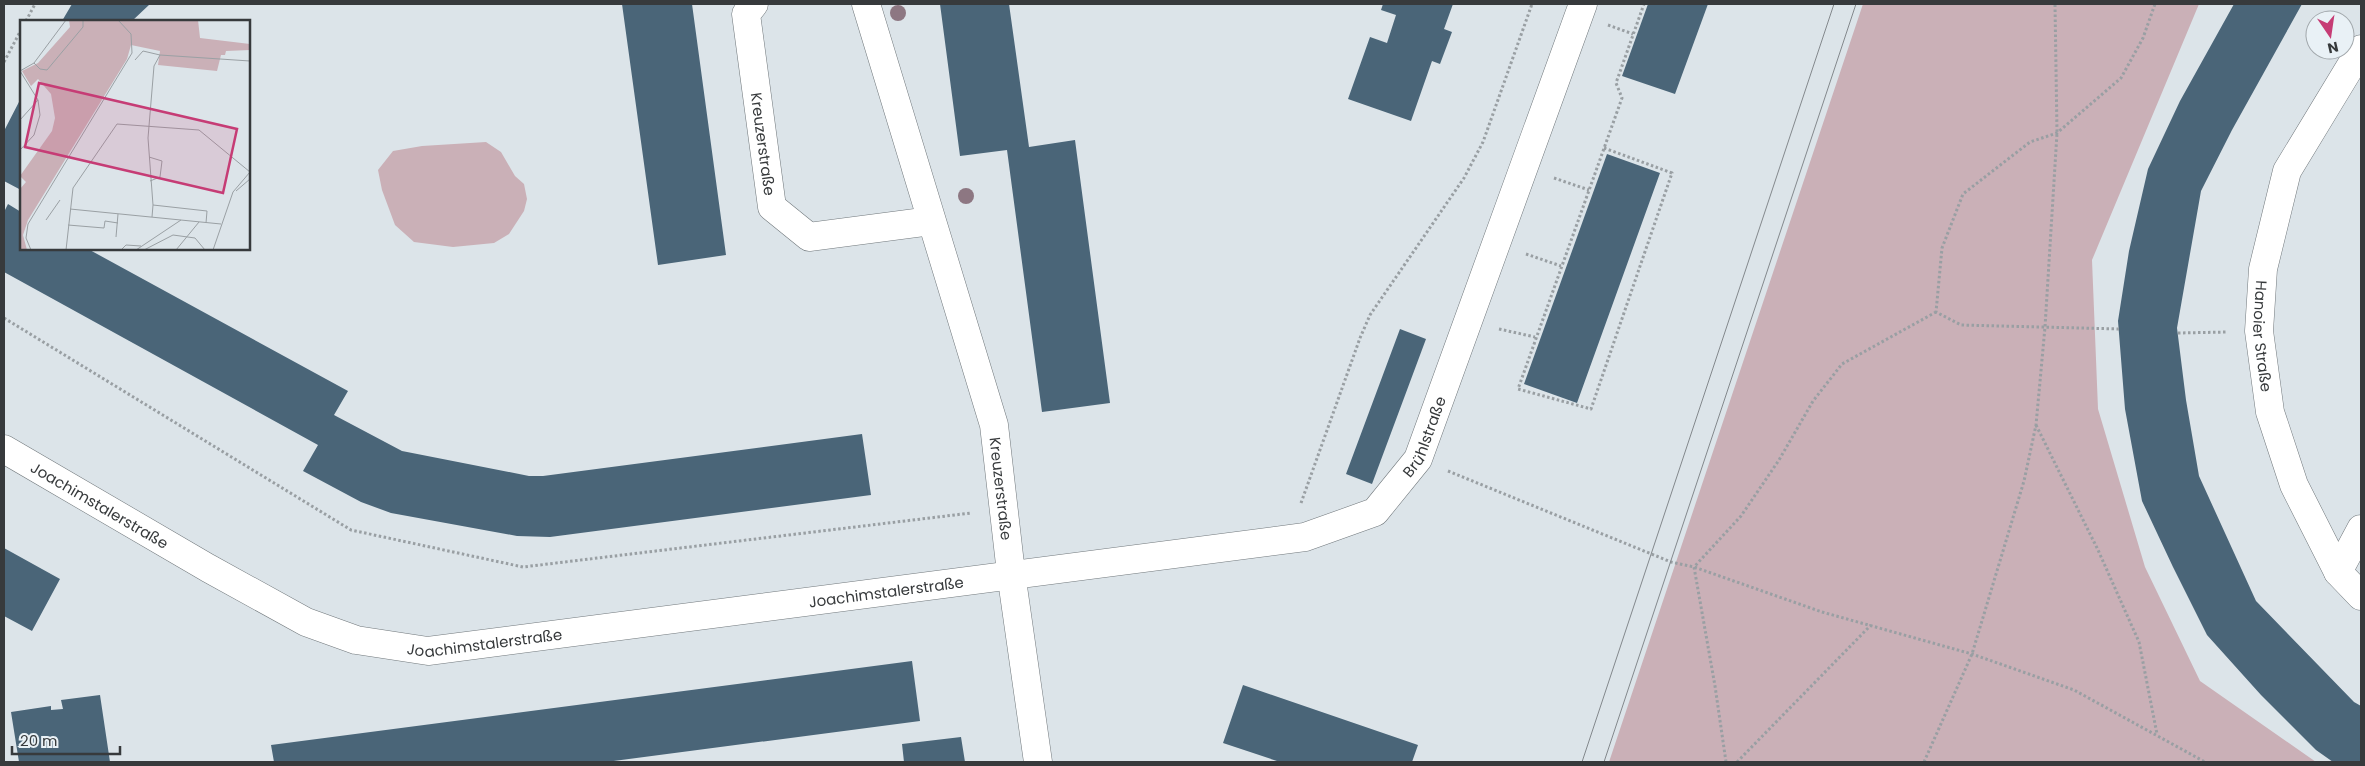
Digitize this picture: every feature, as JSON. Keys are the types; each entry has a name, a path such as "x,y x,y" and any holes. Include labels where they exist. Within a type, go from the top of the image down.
{"street":[{"name":"Kreuzerstraße","path":"754,4 746,14 772,207 809,237 931,221"},
{"name":"Kreuzerstraße","path":"866,4 994,425 1038,762"},
{"name":"Brühlstraße","path":"1012,573 1306,537 1375,512 1418,459 1583,4"},
{"name":"Hanoier Straße","path":"2361,49 2287,171 2264,269 2259,331 2270,412 2294,484 2338,572 2361,596"},
{"name":"Joachimstalerstraße","path":"4,449 208,568 306,622 356,640 428,651 1012,573"},
{"path":"2338,572 2361,529"}],"path":[{"path":"27,20 35,4"},
{"path":"1299,509 1370,315 1464,178 1483,142 1532,4"},
{"path":"1604,148 1672,173 1591,408 1518,389 1604,148 1622,98 1616,83 1644,4"},
{"path":"1924,762 1972,654 2024,482 2036,425 2045,327 2057,133 2055,4"},
{"path":"1936,312 1942,248 1963,194 2030,142 2057,133 2120,78 2143,38 2155,4"},
{"path":"1620,29 1633,34"},
{"path":"4,62 20,32"},
{"path":"1694,567 1741,516 1779,460 1813,401 1842,364 1936,312"},
{"path":"1936,312 1961,326 2119,329"},
{"path":"4,318 351,530 522,566 1004,509"},
{"path":"2178,333 2259,331"},
{"path":"2036,425 2098,550 2139,642 2158,735"},
{"path":"1418,459 1652,555 1694,567 1822,612 1871,624 1972,654 2074,690 2205,762"},
{"path":"1694,567 1726,762"},
{"path":"1738,762 1871,624"}],"shaded area":[{"path":"1863,4 2199,4 2092,260 2098,409 2145,567 2200,681 2316,762 1609,762"},
{"path":"486,142 501,152 515,176 524,184 527,199 524,211 509,234 494,243 453,247 414,242 395,225 382,190 378,170 393,151 422,146"}],"building":[{"path":"72,4 150,4 133,20 63,20"},
{"path":"622,4 692,4 726,255 658,265"},
{"path":"940,4 1009,4 1029,147 1075,140 1110,403 1042,412 1007,150 960,156"},
{"path":"1383,4 1453,4 1444,29 1452,32 1440,64 1432,61 1411,121 1348,99 1370,37 1387,43 1396,15 1381,10"},
{"path":"1648,4 1708,4 1675,94 1622,76"},
{"path":"2234,4 2302,4 2232,130 2201,191 2177,328 2186,400 2199,476 2256,601 2354,702 2361,706 2361,762 2333,762 2316,750 2261,695 2207,635 2142,501 2125,409 2118,321 2129,251 2148,169 2180,101"},
{"path":"20,100 20,189 4,181 4,131"},
{"path":"1607,154 1660,173 1577,403 1524,384"},
{"path":"8,204 20,211 20,250 90,250 348,391 334,415 402,451 529,476 543,476 862,434 871,495 550,537 517,536 391,513 361,502 303,471 318,445 4,272 4,212"},
{"path":"1400,329 1426,339 1372,484 1346,474"},
{"path":"4,548 60,579 32,631 4,616"},
{"path":"912,661 920,721 606,762 274,762 271,745"},
{"path":"1243,685 1418,745 1412,762 1280,762 1223,743"},
{"path":"100,695 110,762 19,762 11,712 51,706 51,710 63,709 61,700"},
{"path":"961,737 965,762 904,762 902,744"}],"tram line":[{"path":"1582,762 1834,4"},
{"path":"1604,762 1856,4"}]}
